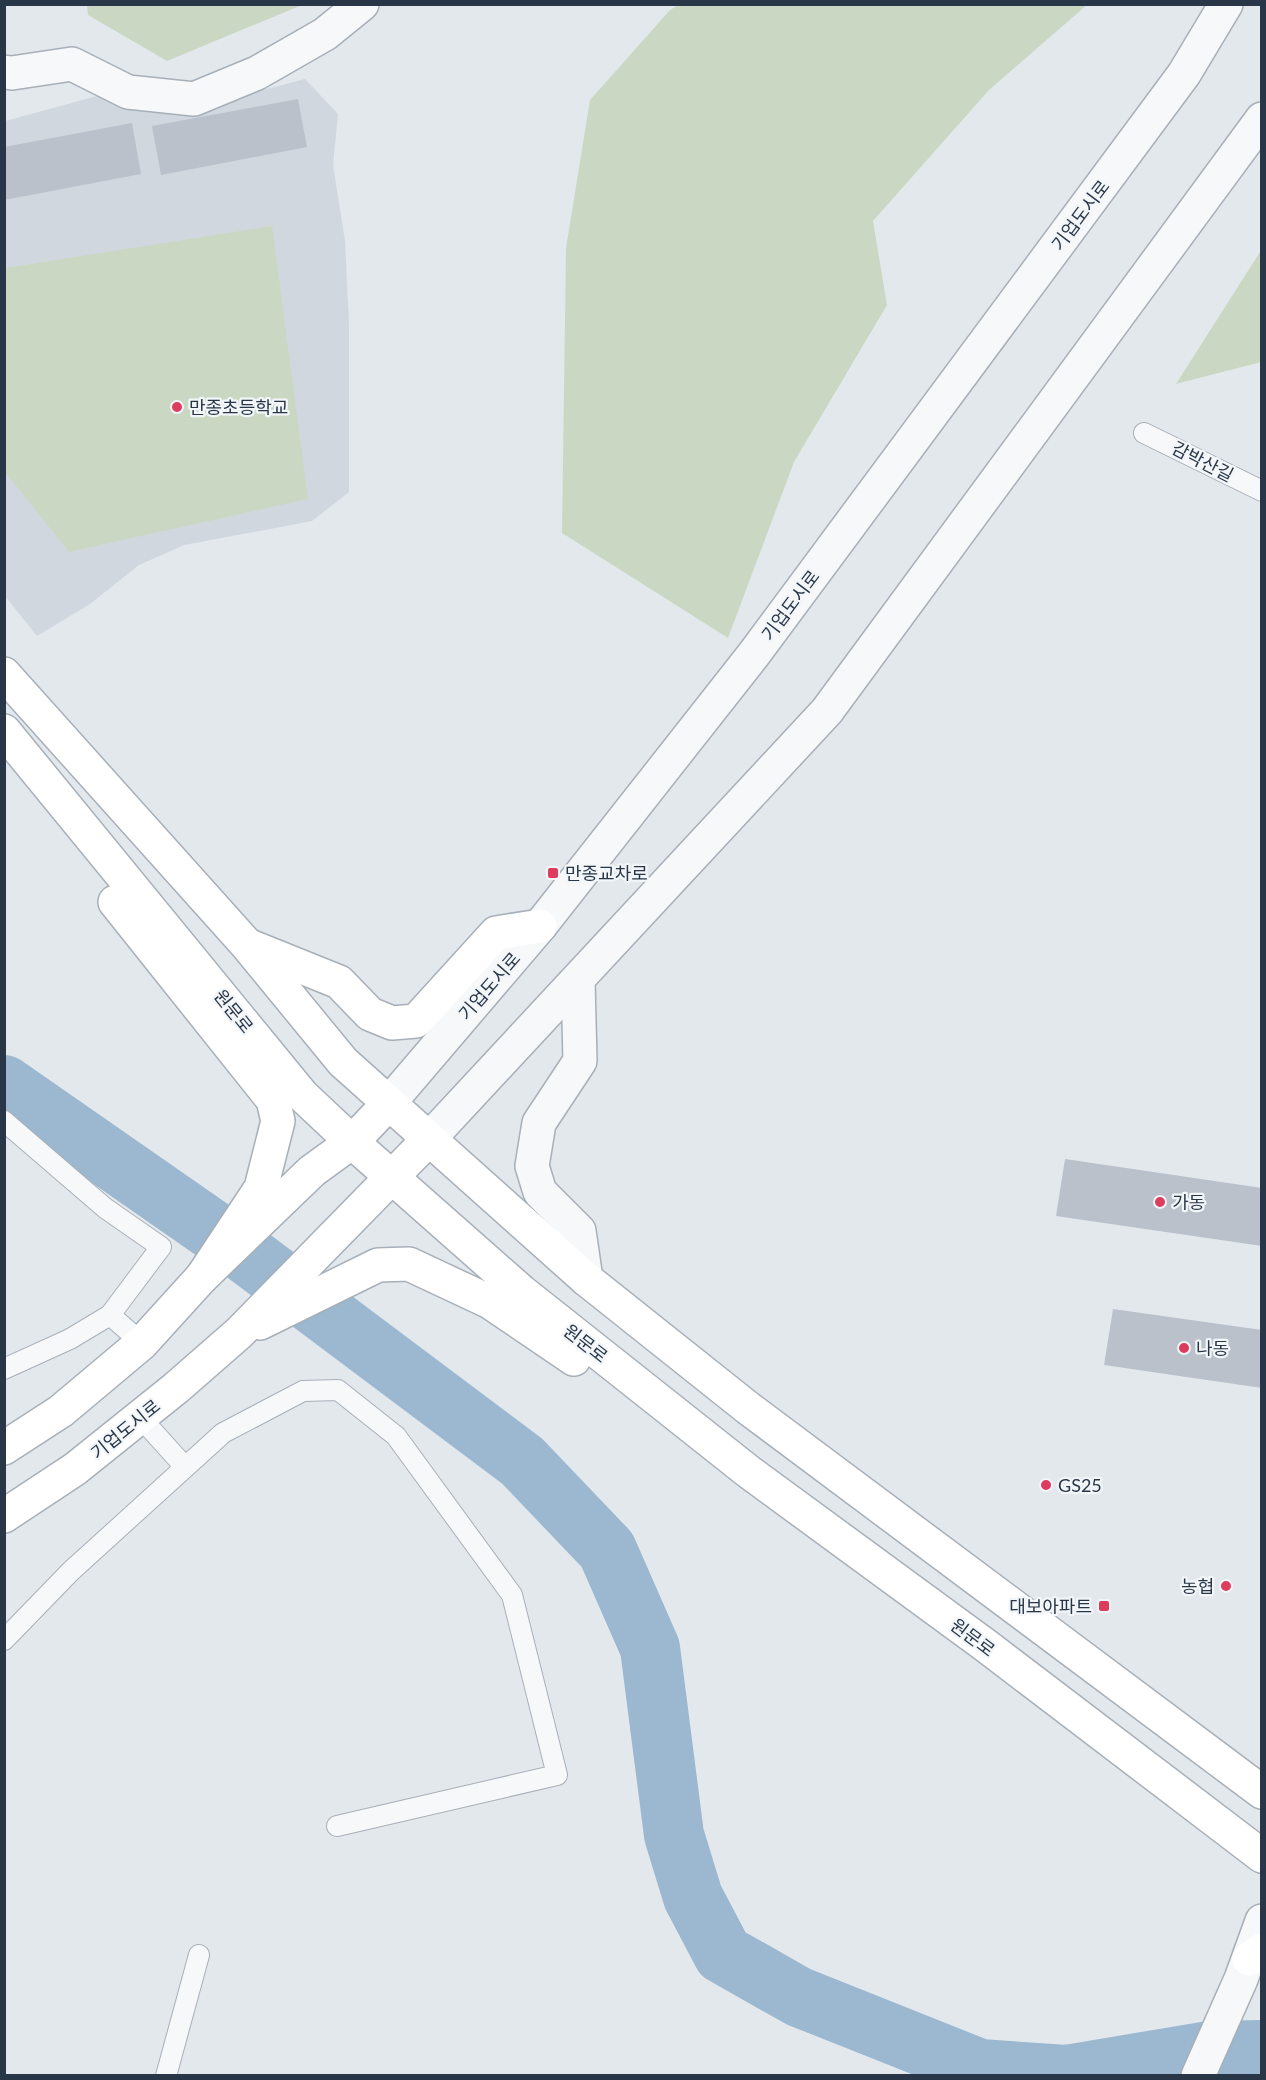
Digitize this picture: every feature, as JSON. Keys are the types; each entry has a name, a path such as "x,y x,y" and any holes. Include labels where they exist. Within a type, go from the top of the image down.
{"main road":[{"path":"4,674 247,945 344,1062 586,1279 748,1408 1262,1792"},
{"path":"4,1448 61,1411 142,1343 202,1277 261,1188 278,1121 273,1100 26,790 9,736"},
{"name":"원문로","path":"9,736 302,1095 352,1142 522,1292 749,1472 993,1652 1262,1856"},
{"path":"247,945 339,982 370,1014 392,1023 416,1021 496,933 540,926"},
{"name":"기업도시로","path":"202,1277 312,1171 352,1142 389,1103"},
{"path":"239,1333 429,1139"},
{"path":"239,1333 378,1265 409,1264 490,1302 653,1412 679,1416"},
{"name":"기업도시로","path":"4,1516 75,1469 239,1333"}],"street":[{"path":"4,72 12,73 72,64 128,92 194,99 266,67 325,34 362,4"},
{"name":"기업도시로","path":"389,1103 540,926 768,635 1184,74 1226,4"},
{"path":"429,1139 827,711 1262,119"},
{"path":"578,980 580,1061 539,1123 532,1166 540,1192 579,1231 586,1279"},
{"path":"1198,2076 1251,1962 1262,1921"}],"lane":[{"name":"감박산길","path":"1144,433 1262,491"},
{"path":"4,1121 105,1208 161,1247 110,1315 70,1339 4,1369"},
{"path":"110,1315 142,1343"},
{"path":"4,1641 71,1571 223,1433 303,1391 338,1389 396,1436 512,1595 557,1775 337,1826"},
{"path":"140,1417 185,1467"},
{"path":"166,2076 199,1955"}],"shaded area":[{"name":"만종초등학교","path":"305,79 338,114 333,165 345,241 349,323 349,492 312,521 184,545 139,565 90,604 37,636 5,596 5,121 101,95 212,103"}],"green space":[{"path":"87,4 302,5 167,61 88,15"},
{"path":"678,5 1087,5 989,90 873,221 887,305 794,462 728,638 562,533 566,248 590,100 670,10"},
{"path":"272,226 308,499 69,552 5,472 5,268"},
{"path":"1260,252 1261,362 1176,384"}],"building":[{"path":"298,99 307,147 161,175 152,126"},
{"path":"132,123 141,174 4,200 4,147"},
{"name":"가동","path":"1065,1159 1262,1188 1262,1246 1056,1216"},
{"name":"나동","path":"1113,1309 1262,1330 1262,1388 1104,1365"}],"waterway":[{"path":"4,1085 234,1245 522,1461 607,1550 650,1648 674,1835 693,1897 723,1954 799,1997 980,2069 1066,2075 1209,2051 1262,2050"}],"place":[{"name":"만종초등학교","path":"177,407"},
{"name":"만종교차로","path":"553,873"},
{"name":"가동","path":"1160,1202"},
{"name":"나동","path":"1184,1348"},
{"name":"GS25","path":"1046,1485"},
{"name":"농협","path":"1226,1586"},
{"name":"대보아파트","path":"1104,1606"}]}
